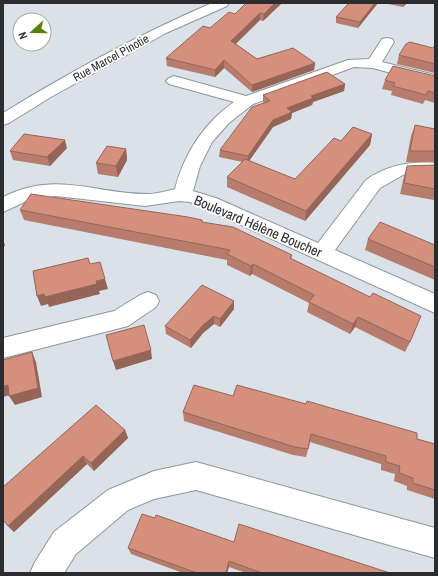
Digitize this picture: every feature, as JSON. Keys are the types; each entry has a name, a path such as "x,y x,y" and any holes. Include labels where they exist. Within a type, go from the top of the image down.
{"street":[{"name":"Rue Marcel Pinotie","path":"3,120 45,94 161,30 223,3"},
{"path":"373,64 387,42"},
{"path":"183,195 187,174 207,135 235,109 247,101 341,66 363,62 435,80"},
{"path":"174,81 247,101"},
{"path":"322,253 374,184 384,175 404,169 420,167 435,169"},
{"name":"Boulevard Hélène Boucher","path":"3,206 28,193 50,189 70,189 147,200 183,195 233,213 435,304"},
{"path":"3,348 120,318 148,301"},
{"path":"46,573 65,543 118,500 154,485 196,476 435,543"}],"building":[{"path":"246,3 275,3 264,14 260,13 231,41 257,59 293,48 315,63 252,85 224,60 215,70 166,58 203,26 210,28 229,12 235,14"},
{"path":"349,3 375,3 360,22 336,17"},
{"path":"410,42 433,48 435,45 435,64 399,55 406,44"},
{"path":"393,66 435,76 435,93 428,91 426,95 393,86 395,83 385,80"},
{"path":"327,72 345,84 311,96 313,98 287,108 292,112 273,120 248,156 220,150 252,107 270,101 263,95"},
{"path":"415,125 435,129 435,151 410,151"},
{"path":"353,127 372,134 306,211 227,177 245,159 295,179 334,138 341,141"},
{"path":"24,134 65,140 47,157 10,151"},
{"path":"107,146 126,149 116,166 96,163"},
{"path":"435,165 435,189 404,183 407,166"},
{"path":"31,194 188,217 202,220 202,222 233,227 292,255 290,258 370,297 373,293 421,316 410,342 358,317 353,324 309,302 314,295 253,264 251,266 227,254 230,250 20,210"},
{"path":"380,222 435,245 435,267 368,239"},
{"path":"88,258 90,264 100,262 105,279 96,281 97,284 45,297 44,294 37,296 33,271"},
{"path":"202,285 234,301 220,319 214,316 203,325 190,340 165,326"},
{"path":"144,325 151,350 113,361 106,335"},
{"path":"32,352 38,388 9,396 8,385 3,386 3,360"},
{"path":"194,385 233,396 237,385 306,404 307,401 417,433 417,439 435,444 435,490 413,483 413,478 399,473 400,466 386,462 386,456 311,434 308,449 295,447 183,412"},
{"path":"96,405 125,430 91,463 83,456 8,526 3,520 3,487"},
{"path":"142,514 155,518 156,515 234,542 239,524 390,573 262,573 229,561 226,573 197,573 128,548"}]}
